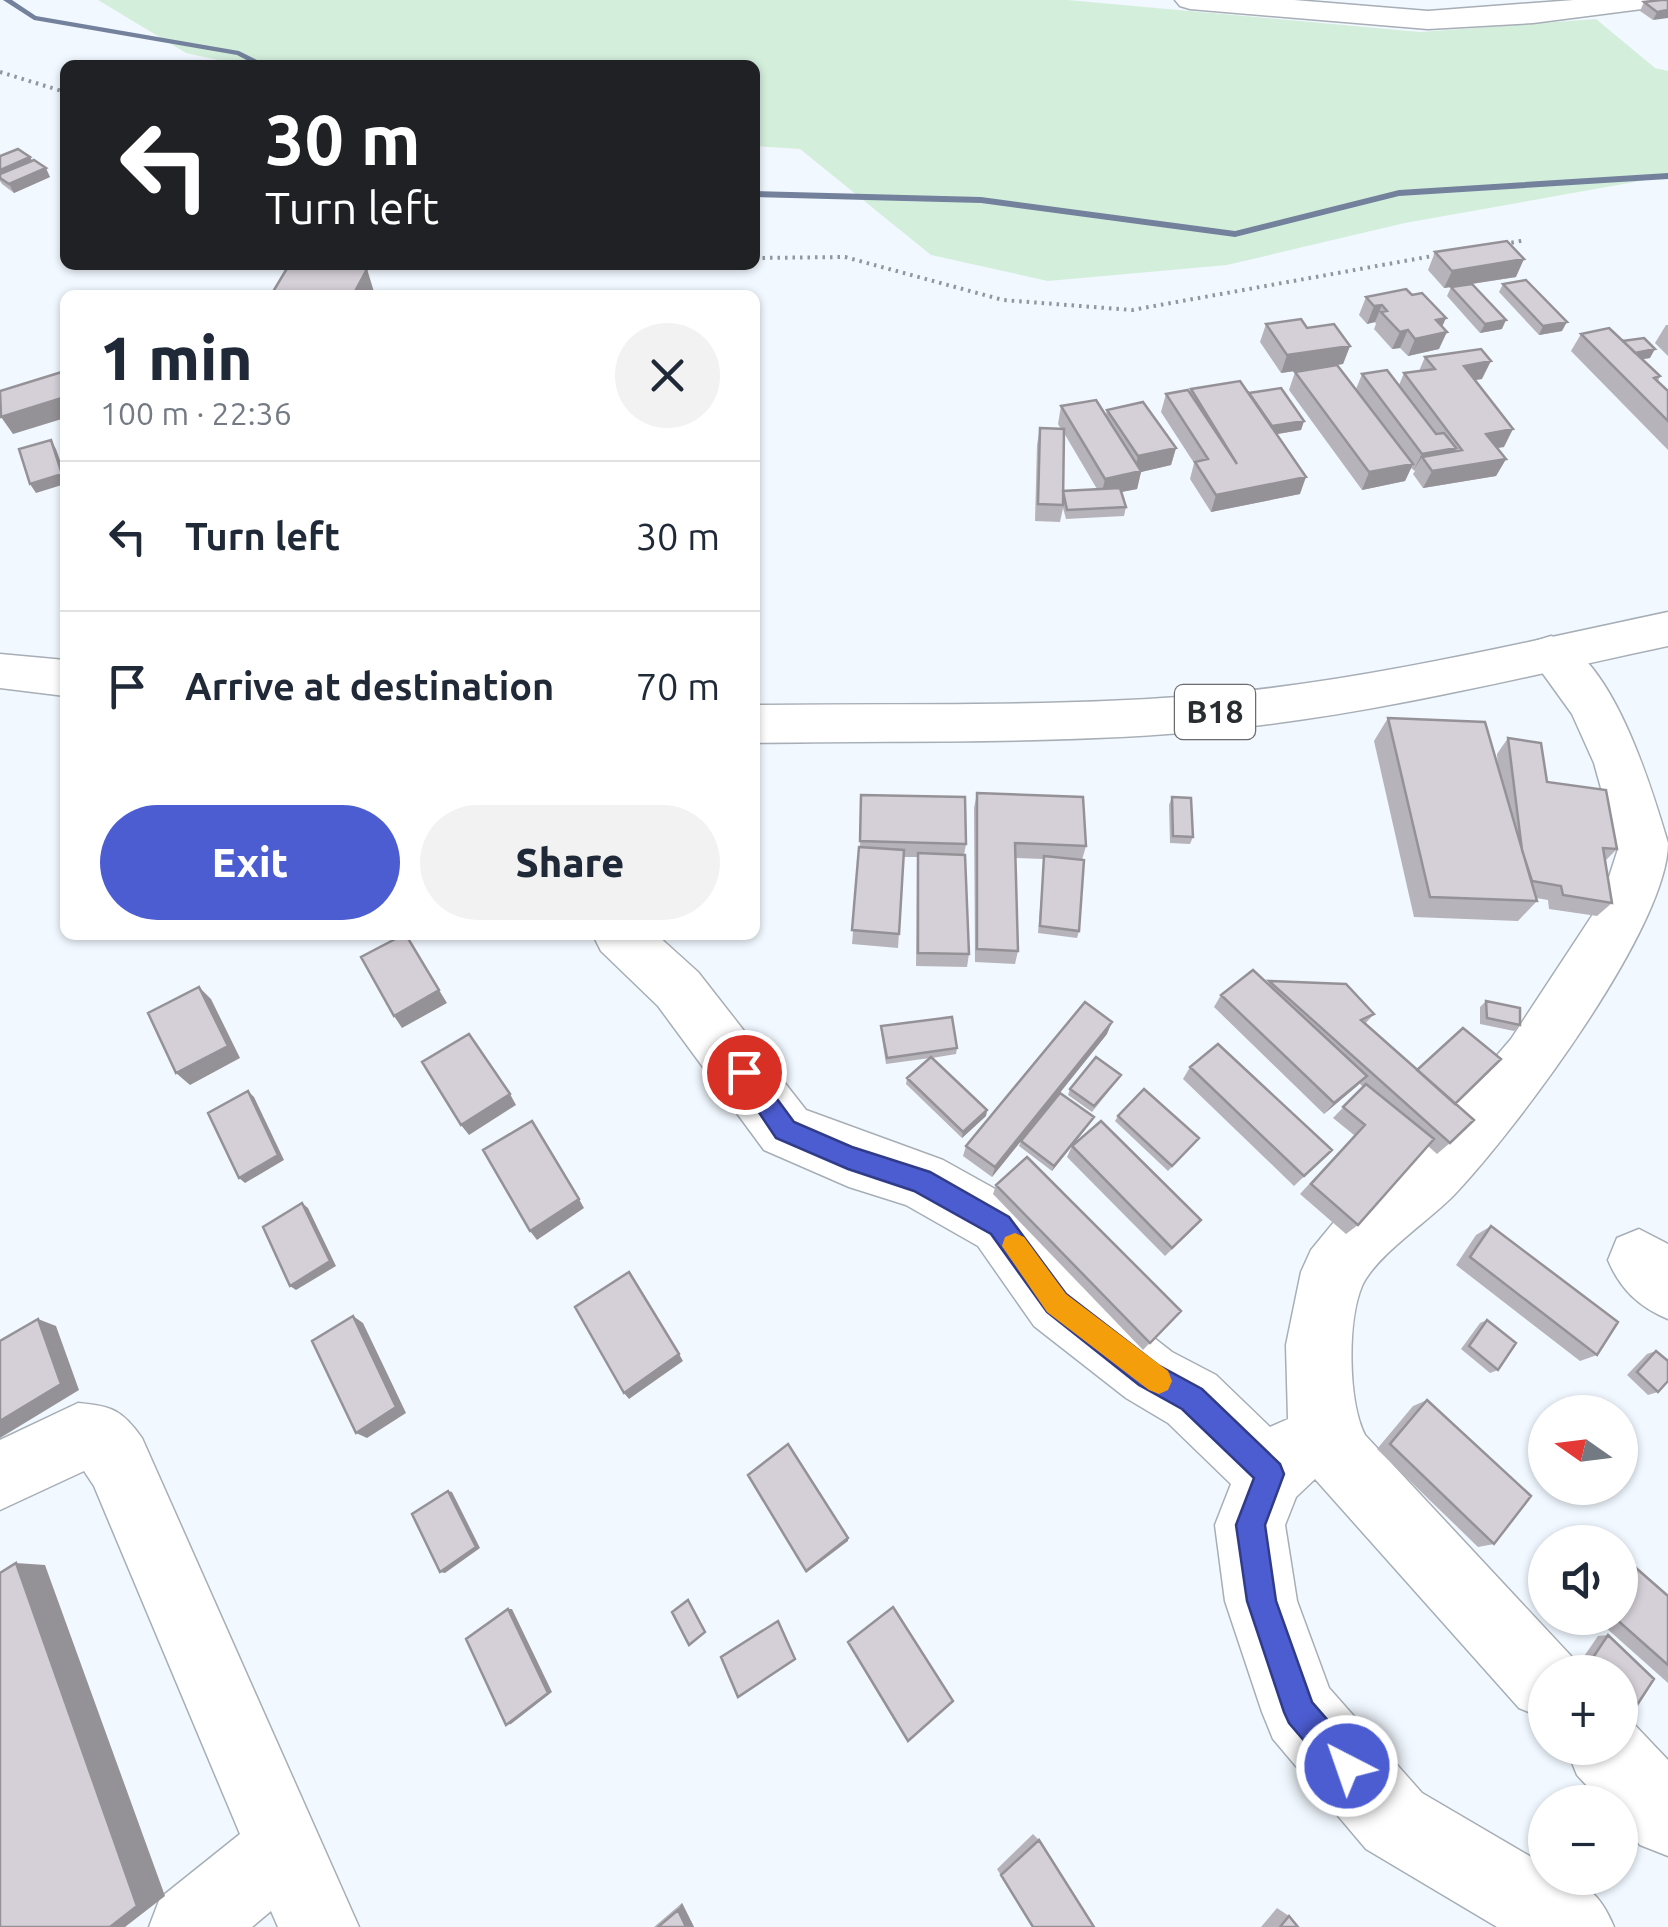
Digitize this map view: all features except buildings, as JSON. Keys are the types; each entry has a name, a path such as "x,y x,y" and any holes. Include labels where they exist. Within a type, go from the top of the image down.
{"main road":[{"path":"1190,0 1428,20 1533,14 1642,0"},
{"name":"B18","path":"760,724 968,725 1229,711 1418,682 1668,629"},
{"path":"1528,1663 1341,1459 1322,1421 1318,1346 1333,1272 1356,1244 1433,1174 1531,1057 1625,910 1644,849 1619,763 1592,705 1551,653"},
{"path":"0,671 60,677"},
{"path":"625,940 678,988 785,1130 848,1158 921,1181 1000,1226 1056,1303 1148,1375 1192,1399 1270,1474"},
{"path":"1322,1421 1270,1474 1250,1525 1262,1601 1300,1712 1394,1821 1574,1927"},
{"path":"0,1476 78,1437 102,1439 118,1462 319,1927"},
{"path":"1620,1765 1668,1817"},
{"path":"189,1927 285,1848"}],"path":[{"path":"0,72 60,90"},
{"path":"1488,246 1526,240"},
{"path":"760,258 846,257 1003,300 1132,310 1450,252"}],"green space":[{"path":"98,0 1068,0 1420,32 1596,19 1655,68 1668,71 1668,176 1405,223 1227,265 1048,281 931,255 800,149 760,146 760,60 218,60 186,53"}],"waterway":[{"path":"7,0 34,18 239,53 253,60"},
{"path":"760,194 981,200 1235,234 1399,193 1668,176"}],"slow traffic":[{"path":"1015,1246 1056,1303 1159,1381"}],"route":[{"path":"744,1072 785,1130 848,1158 921,1181 1000,1226 1056,1303 1148,1375 1192,1399 1270,1474 1250,1525 1262,1601 1300,1712 1347,1766"}]}
